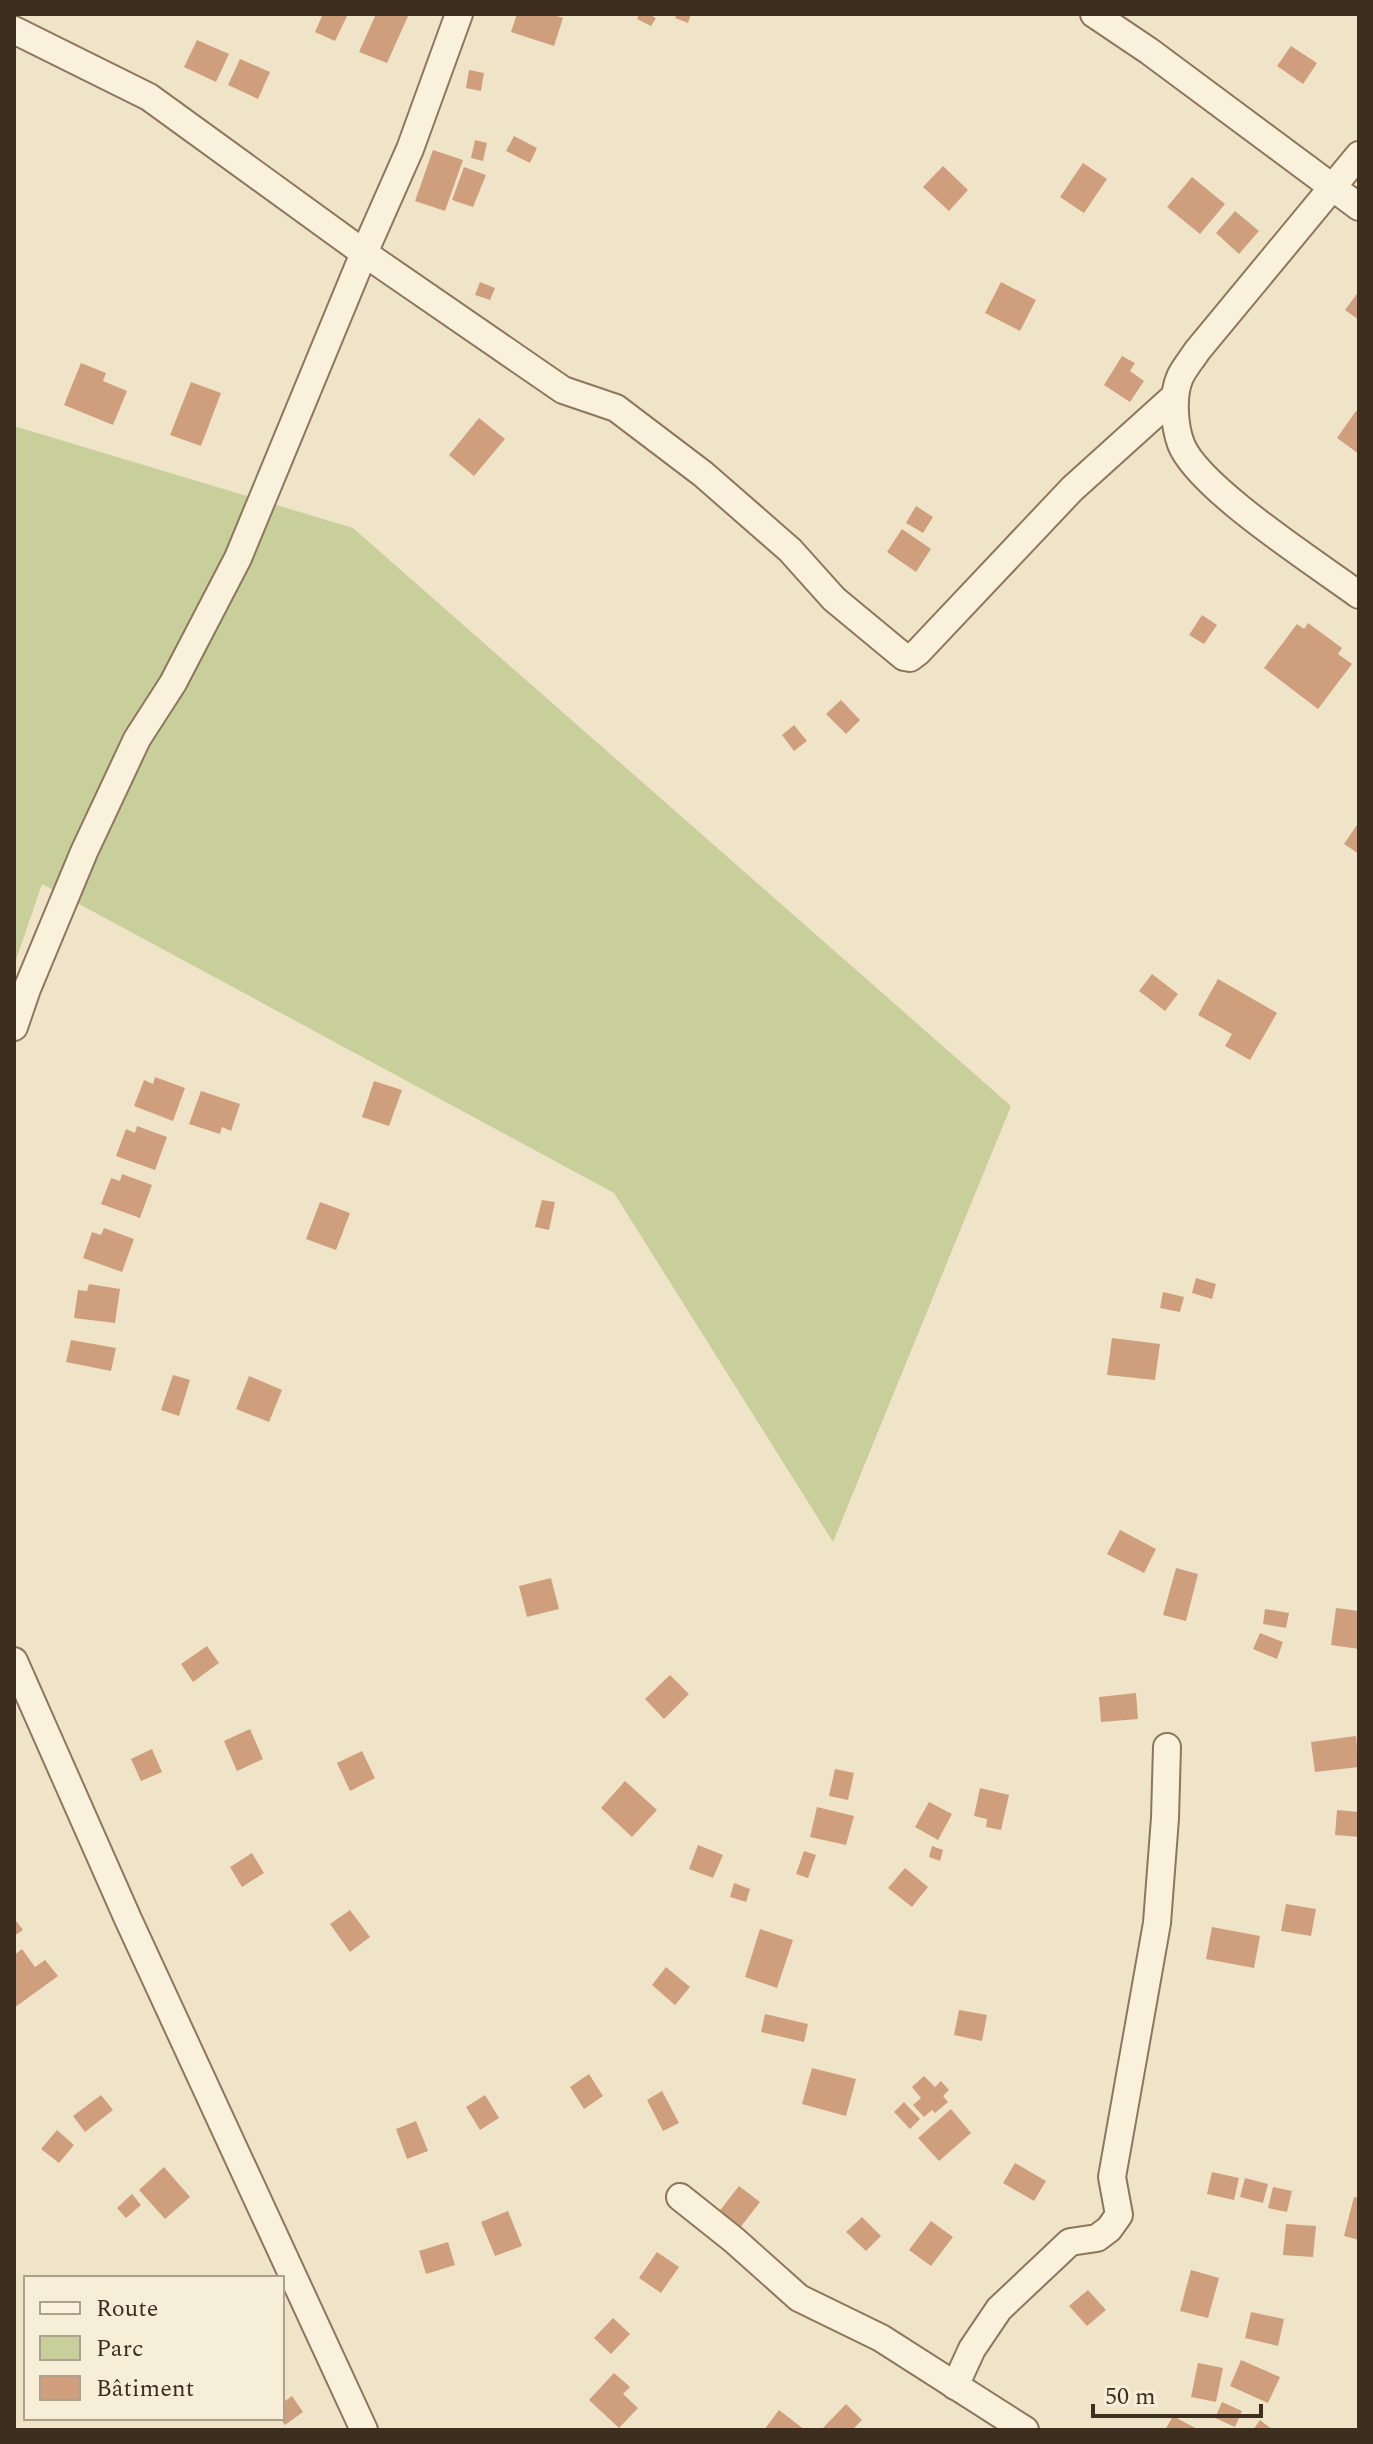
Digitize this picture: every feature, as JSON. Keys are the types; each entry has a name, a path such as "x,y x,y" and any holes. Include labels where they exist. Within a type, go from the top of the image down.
{"street":[{"path":"14,1025 84,852 137,739 173,683 238,558 410,149 459,14"},
{"path":"1094,14 1149,51 1359,207"},
{"path":"14,30 149,97 364,253 563,390 579,398 607,403 624,413 703,474 790,550 834,599 904,657 910,658 918,652 1072,489 1175,396"},
{"path":"1359,155 1197,351 1180,377 1175,396 1181,444 1194,464 1223,494 1359,595"},
{"path":"14,1661 128,1919 364,2430"},
{"path":"955,2386 972,2349 999,2309 1070,2242 1097,2238 1109,2229 1119,2215 1112,2177 1157,1923 1167,1747"},
{"path":"680,2197 799,2298 881,2338 1025,2430"}],"green space":[{"path":"14,426 353,528 1011,1106 833,1542 614,1193 42,884 14,966"}],"building":[{"path":"323,14 348,14 335,41 315,32"},
{"path":"376,14 409,14 387,63 359,52"},
{"path":"517,14 551,14 563,18 554,46 511,32"},
{"path":"639,14 656,18 651,26 637,19"},
{"path":"677,14 691,14 688,23 675,18"},
{"path":"197,40 229,54 216,82 184,67"},
{"path":"1291,46 1317,63 1303,84 1277,66"},
{"path":"240,59 270,72 258,99 228,85"},
{"path":"469,70 484,73 481,91 466,88"},
{"path":"514,136 537,148 530,163 506,151"},
{"path":"475,140 487,143 483,161 471,158"},
{"path":"433,150 463,160 445,211 415,201"},
{"path":"1083,163 1107,179 1084,213 1060,197"},
{"path":"943,166 968,190 949,211 923,187"},
{"path":"464,167 486,175 473,207 452,200"},
{"path":"1192,177 1225,204 1200,234 1167,207"},
{"path":"1235,211 1259,231 1239,254 1216,233"},
{"path":"480,282 495,288 490,300 475,295"},
{"path":"1001,282 1036,300 1020,331 985,313"},
{"path":"1359,291 1359,320 1345,310"},
{"path":"1122,356 1135,363 1130,371 1144,381 1130,402 1104,385"},
{"path":"81,363 106,373 103,381 127,391 113,425 64,405"},
{"path":"191,382 221,393 201,446 170,435"},
{"path":"1356,411 1359,413 1359,454 1337,438"},
{"path":"479,418 505,439 474,476 449,455"},
{"path":"916,506 933,517 923,533 906,523"},
{"path":"902,529 931,549 916,572 887,552"},
{"path":"1202,615 1217,625 1204,644 1189,635"},
{"path":"1308,623 1342,648 1338,654 1352,664 1318,709 1264,668 1297,624 1304,629"},
{"path":"841,700 860,720 846,734 826,714"},
{"path":"794,725 807,741 794,751 782,735"},
{"path":"1359,822 1359,854 1344,844"},
{"path":"1152,974 1178,994 1165,1011 1139,991"},
{"path":"1218,979 1277,1013 1250,1060 1225,1046 1232,1034 1198,1015"},
{"path":"155,1077 185,1088 173,1121 134,1106 144,1080 153,1084"},
{"path":"374,1081 402,1090 389,1126 362,1117"},
{"path":"201,1091 240,1104 231,1131 222,1127 220,1134 189,1124"},
{"path":"137,1126 167,1137 155,1170 116,1156 126,1129 135,1133"},
{"path":"122,1174 152,1185 140,1218 101,1204 111,1178 120,1181"},
{"path":"542,1200 555,1202 549,1230 535,1227"},
{"path":"320,1202 350,1213 336,1250 306,1239"},
{"path":"104,1228 134,1239 122,1272 83,1258 92,1232 101,1235"},
{"path":"1196,1278 1216,1284 1212,1299 1192,1293"},
{"path":"89,1284 120,1289 115,1323 74,1318 78,1290 87,1291"},
{"path":"1163,1292 1184,1297 1180,1312 1160,1308"},
{"path":"1112,1338 1160,1344 1155,1380 1107,1375"},
{"path":"71,1340 116,1348 111,1371 66,1362"},
{"path":"173,1375 190,1380 179,1416 161,1410"},
{"path":"249,1376 282,1390 269,1422 236,1409"},
{"path":"1120,1530 1156,1549 1144,1573 1107,1554"},
{"path":"1176,1568 1198,1574 1186,1621 1163,1615"},
{"path":"551,1578 559,1609 527,1617 519,1586"},
{"path":"1336,1608 1359,1611 1359,1649 1331,1645"},
{"path":"1265,1609 1289,1613 1286,1628 1263,1624"},
{"path":"1260,1633 1283,1642 1277,1659 1253,1649"},
{"path":"207,1646 219,1663 193,1682 181,1664"},
{"path":"670,1675 689,1694 664,1719 645,1699"},
{"path":"1136,1693 1138,1719 1101,1722 1099,1697"},
{"path":"250,1729 263,1759 237,1771 224,1741"},
{"path":"1356,1736 1359,1767 1315,1772 1311,1742"},
{"path":"152,1749 162,1772 141,1781 131,1759"},
{"path":"362,1751 375,1778 350,1791 337,1763"},
{"path":"835,1769 854,1773 848,1800 829,1796"},
{"path":"625,1781 657,1810 632,1837 601,1808"},
{"path":"980,1788 1009,1795 1001,1830 986,1827 987,1819 974,1816"},
{"path":"929,1802 952,1814 938,1840 915,1827"},
{"path":"817,1807 854,1816 846,1845 810,1837"},
{"path":"1337,1810 1359,1812 1359,1837 1335,1835"},
{"path":"698,1845 723,1855 713,1878 689,1869"},
{"path":"932,1846 943,1850 940,1861 929,1857"},
{"path":"804,1851 816,1855 808,1878 796,1874"},
{"path":"252,1853 264,1873 242,1887 230,1867"},
{"path":"905,1868 928,1887 912,1907 888,1888"},
{"path":"734,1883 750,1889 746,1902 730,1897"},
{"path":"1286,1904 1316,1909 1311,1936 1281,1931"},
{"path":"350,1910 370,1937 350,1952 330,1924"},
{"path":"14,1918 23,1930 14,1936"},
{"path":"1212,1927 1260,1936 1254,1968 1206,1959"},
{"path":"760,1929 793,1940 777,1988 745,1977"},
{"path":"22,1949 35,1967 45,1960 58,1976 14,2008 14,1955"},
{"path":"666,1967 690,1987 675,2005 652,1985"},
{"path":"959,2010 987,2015 982,2041 954,2035"},
{"path":"765,2014 808,2024 804,2042 761,2032"},
{"path":"812,2068 856,2079 846,2116 802,2104"},
{"path":"589,2074 603,2096 584,2109 570,2087"},
{"path":"924,2076 935,2087 941,2081 949,2090 943,2096 948,2102 935,2113 932,2110 924,2117 913,2105 921,2098 912,2087"},
{"path":"662,2091 679,2123 663,2131 647,2100"},
{"path":"101,2095 113,2110 85,2132 73,2116"},
{"path":"485,2095 499,2118 480,2130 466,2107"},
{"path":"904,2102 920,2119 910,2129 894,2112"},
{"path":"951,2109 971,2133 939,2161 918,2138"},
{"path":"416,2121 428,2151 407,2159 396,2129"},
{"path":"57,2130 74,2145 59,2163 41,2149"},
{"path":"1015,2163 1046,2181 1034,2201 1003,2183"},
{"path":"164,2167 190,2197 165,2219 139,2190"},
{"path":"1212,2172 1239,2178 1234,2200 1207,2194"},
{"path":"1245,2178 1268,2184 1263,2203 1240,2197"},
{"path":"739,2186 760,2202 739,2229 718,2213"},
{"path":"1273,2187 1292,2191 1287,2212 1268,2208"},
{"path":"132,2194 141,2205 126,2218 117,2208"},
{"path":"1354,2197 1359,2198 1359,2240 1344,2236"},
{"path":"508,2211 522,2246 495,2256 481,2222"},
{"path":"862,2217 881,2236 866,2251 846,2232"},
{"path":"931,2221 953,2237 931,2266 909,2250"},
{"path":"1286,2224 1316,2226 1313,2257 1283,2255"},
{"path":"448,2242 455,2265 426,2274 419,2251"},
{"path":"657,2252 679,2267 661,2293 639,2278"},
{"path":"1191,2270 1219,2278 1208,2318 1180,2311"},
{"path":"1088,2290 1106,2310 1087,2326 1069,2306"},
{"path":"1251,2312 1284,2319 1278,2346 1245,2338"},
{"path":"613,2318 630,2334 611,2354 594,2338"},
{"path":"1241,2360 1280,2377 1268,2403 1230,2386"},
{"path":"1198,2363 1223,2368 1216,2402 1191,2397"},
{"path":"614,2373 630,2387 623,2394 638,2408 619,2428 589,2400"},
{"path":"292,2396 303,2412 285,2425 281,2420 284,2420 284,2402"},
{"path":"1222,2402 1242,2411 1235,2427 1215,2418"},
{"path":"846,2404 862,2420 852,2430 821,2430"},
{"path":"779,2410 805,2430 764,2430"},
{"path":"1173,2416 1199,2430 1165,2430"},
{"path":"1260,2420 1273,2430 1253,2430"}]}
